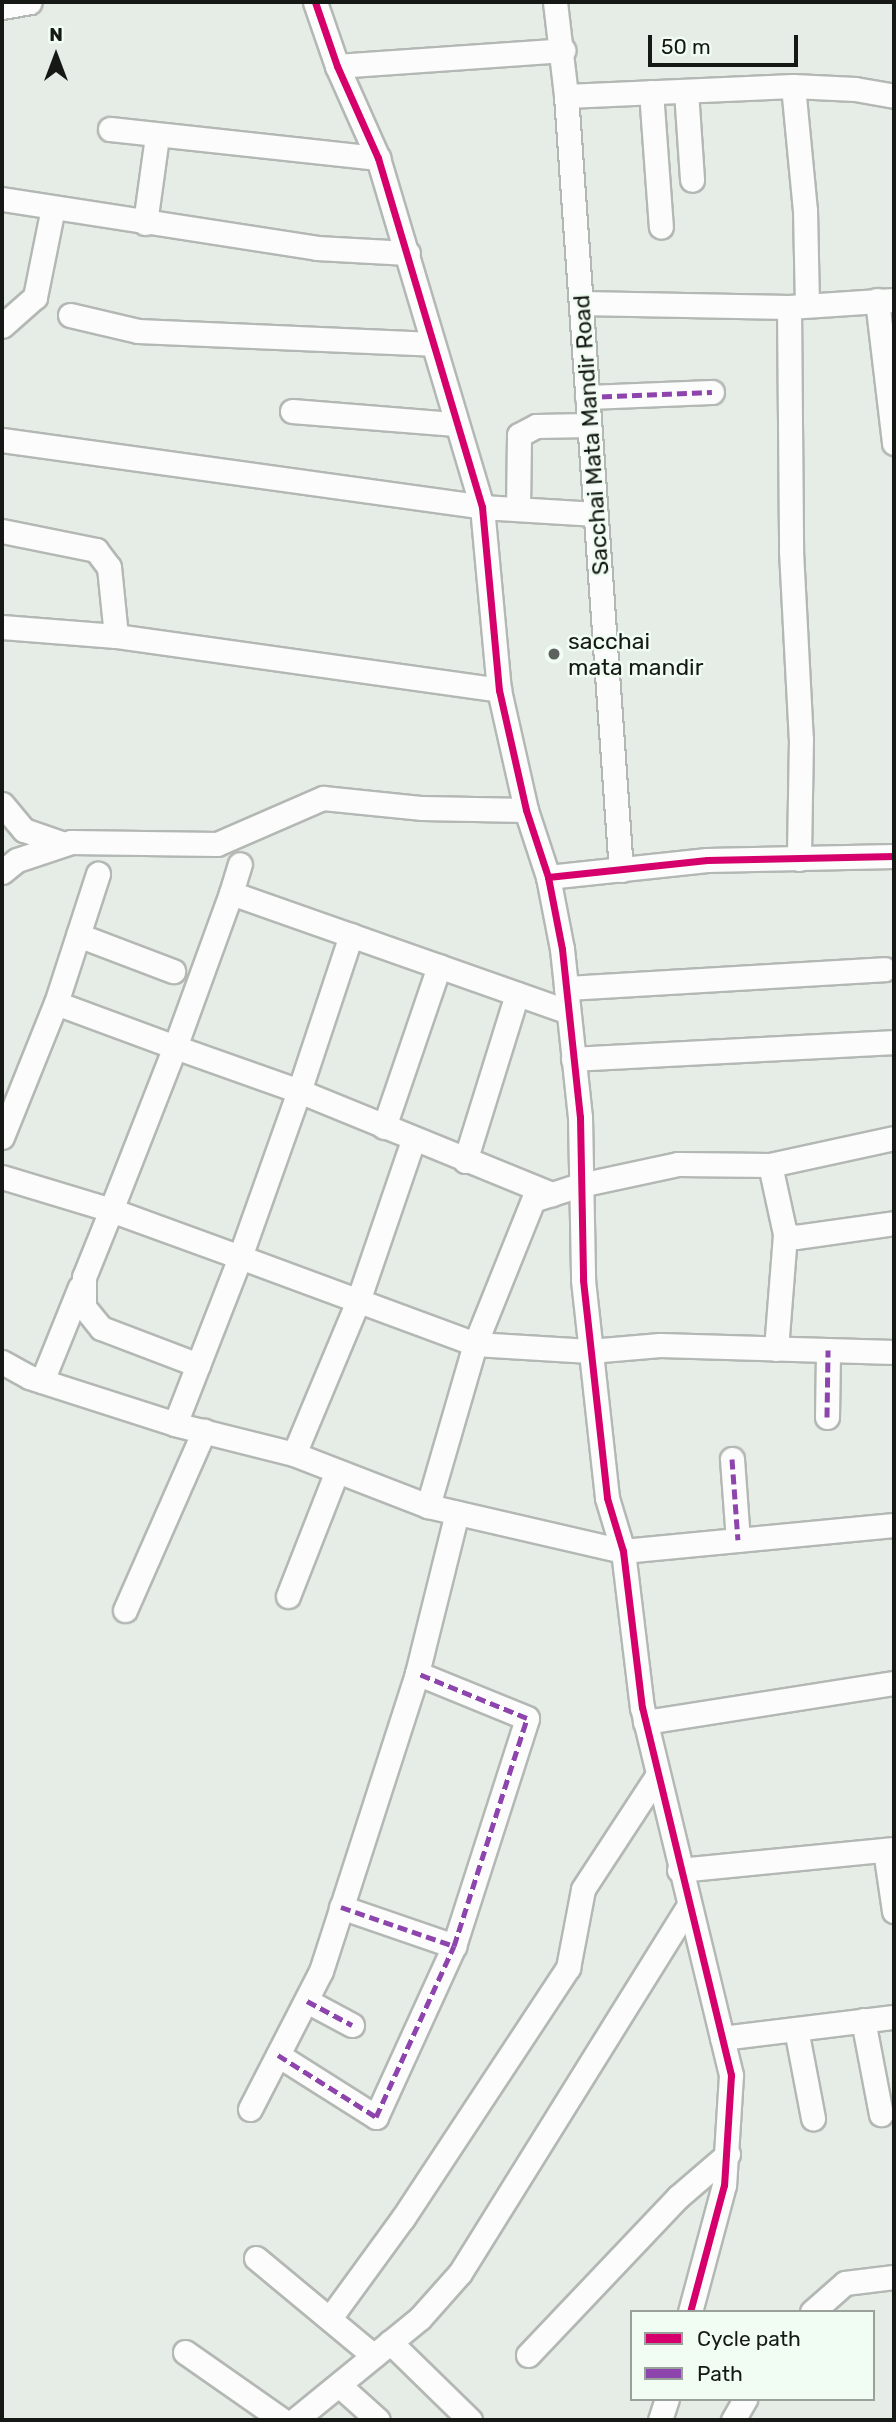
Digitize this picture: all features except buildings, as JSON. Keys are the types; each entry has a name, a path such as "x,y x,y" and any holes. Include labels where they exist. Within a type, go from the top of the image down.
{"street":[{"path":"2,7 30,2"},
{"path":"315,2 337,66 378,158 408,253 455,424 482,507 499,690 526,810 548,877 566,988 573,1059 590,1351 607,1498 623,1551 645,1722 731,2075 728,2154 691,2310"},
{"name":"Sacchai Mata Mandir Road","path":"555,2 563,50 621,870"},
{"path":"337,66 563,50"},
{"path":"566,96 793,86 855,89 894,96"},
{"path":"793,86 805,210 798,306 791,551 801,739 799,859"},
{"path":"686,91 692,180"},
{"path":"651,92 661,227"},
{"path":"110,129 378,158"},
{"path":"145,223 158,136"},
{"path":"2,199 145,223 317,247 408,253"},
{"path":"2,326 34,297 53,208"},
{"path":"581,303 798,306 885,300 894,443"},
{"path":"70,315 138,331 433,344"},
{"path":"587,397 712,392"},
{"path":"292,411 455,424"},
{"path":"518,509 519,435 536,426 589,425"},
{"path":"2,440 482,507 596,514"},
{"path":"2,531 96,550 109,567 116,636"},
{"path":"2,627 116,636 499,690"},
{"path":"2,872 17,860 64,844 217,844 323,798 422,808 526,810"},
{"path":"2,804 24,830 64,844"},
{"path":"548,877 707,860 894,856"},
{"path":"42,1381 175,1047 240,864"},
{"path":"2,1137 56,1003 98,874"},
{"path":"231,893 568,1012"},
{"path":"78,935 173,971"},
{"path":"175,1424 240,1257 351,935"},
{"path":"384,1128 439,966"},
{"path":"566,988 884,969"},
{"path":"465,1161 517,994"},
{"path":"56,1003 299,1091 413,1140 551,1194"},
{"path":"573,1059 894,1042"},
{"path":"428,1506 475,1344 533,1200 580,1185 678,1164 770,1165 894,1138"},
{"path":"294,1454 358,1301 413,1140"},
{"path":"770,1165 785,1234 776,1349"},
{"path":"2,1177 111,1210 475,1344 590,1351 660,1345 894,1352"},
{"path":"785,1234 796,1237 894,1223"},
{"path":"84,1277 84,1307 101,1328 198,1365"},
{"path":"827,1417 828,1350"},
{"path":"2,1362 42,1381 175,1424 294,1454 428,1506 623,1551 894,1525"},
{"path":"125,1610 204,1431"},
{"path":"732,1459 738,1540"},
{"path":"288,1596 337,1471"},
{"path":"250,2109 307,2001 341,1907 417,1672 457,1513"},
{"path":"278,2055 376,2117 454,1945 527,1718 417,1672"},
{"path":"645,1722 894,1683"},
{"path":"330,2318 403,2218 568,1968 583,1889 657,1776"},
{"path":"679,1870 890,1850 894,1912"},
{"path":"341,1907 454,1945"},
{"path":"296,2420 440,2299 460,2273 688,1907"},
{"path":"307,2001 352,2025"},
{"path":"722,2038 894,2017"},
{"path":"863,2021 881,2114"},
{"path":"796,2029 813,2118"},
{"path":"528,2355 678,2197 728,2154"},
{"path":"256,2258 330,2318 382,2349 470,2420"},
{"path":"813,2310 845,2283 894,2277"},
{"path":"185,2352 282,2420"},
{"path":"339,2385 378,2420"},
{"path":"660,2420 666,2401"},
{"path":"733,2420 744,2401"}],"marked path":[{"path":"587,397 712,392"},
{"path":"827,1417 828,1350"},
{"path":"732,1459 738,1540"},
{"path":"278,2055 376,2117 454,1946 527,1718 417,1673"},
{"path":"341,1907 454,1946"},
{"path":"307,2001 352,2025"}],"cycle path":[{"path":"315,2 337,66 378,158 482,507 499,690 526,810 548,877 707,860 894,856"},
{"path":"548,877 562,949 580,1117 583,1280 607,1498 623,1551 642,1707 731,2075 724,2185 691,2310"}],"place":[{"name":"sacchai mata mandir","path":"554,654"}]}
